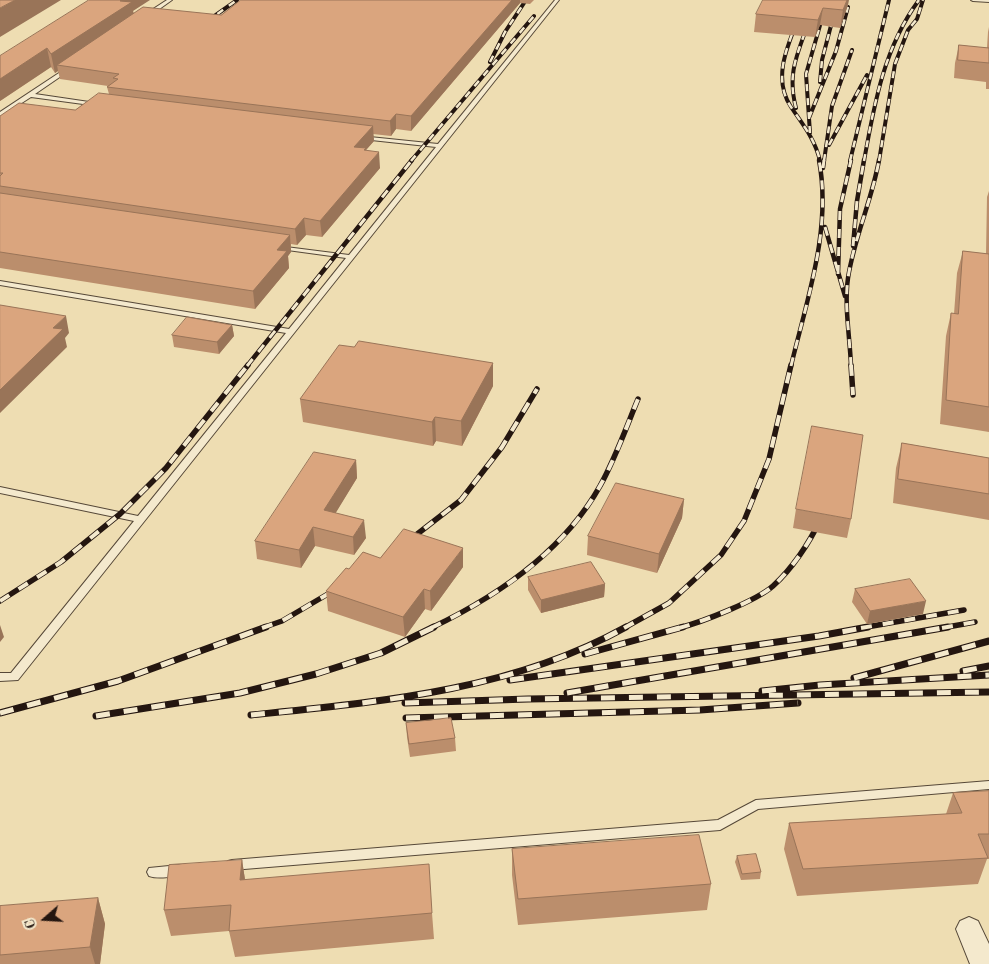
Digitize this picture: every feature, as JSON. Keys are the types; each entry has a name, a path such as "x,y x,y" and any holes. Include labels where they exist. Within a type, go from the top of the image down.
{"street":[{"path":"969,929 984,964"}],"lane":[{"path":"145,17 170,0"},
{"path":"0,677 14,677 557,0"},
{"path":"973,0 989,1"},
{"path":"0,115 71,67"},
{"path":"30,95 107,106"},
{"path":"354,136 440,146"},
{"path":"276,246 351,257"},
{"path":"0,283 291,332"},
{"path":"0,490 141,519"},
{"path":"223,866 720,824 756,805 989,785"},
{"path":"153,872 193,869"}],"building":[{"path":"0,0 15,0 0,8"},
{"path":"89,0 132,2 51,54 47,48 0,79 0,56"},
{"path":"241,0 512,0 411,116 396,114 390,121 107,87 118,79 113,78 119,74 57,65 143,7 221,15"},
{"path":"763,0 847,0 843,10 823,8 818,20 756,14"},
{"path":"959,45 989,48 989,63 958,60"},
{"path":"99,93 373,126 354,147 379,152 320,221 304,218 295,229 0,186 0,176 3,173 0,173 0,116 19,103 75,110"},
{"path":"0,193 290,235 277,250 287,251 253,291 0,252"},
{"path":"963,251 989,254 989,407 946,400 951,313 958,314"},
{"path":"0,305 66,316 53,328 63,329 0,390"},
{"path":"187,317 232,325 217,342 172,335"},
{"path":"359,341 493,363 461,421 435,417 432,422 300,399 339,345 354,347"},
{"path":"812,426 863,435 851,519 796,509"},
{"path":"902,443 989,458 989,494 898,479"},
{"path":"314,452 356,460 324,510 364,520 353,537 313,527 299,550 255,541"},
{"path":"616,483 684,499 659,554 588,536"},
{"path":"404,529 463,548 430,591 424,589 403,617 326,591 346,568 349,569 363,552 380,558"},
{"path":"591,562 605,584 541,600 528,577"},
{"path":"910,579 926,601 870,611 855,589"},
{"path":"451,718 455,738 409,744 406,723"},
{"path":"989,791 989,834 978,834 988,858 803,869 789,823 962,813 953,793"},
{"path":"699,835 711,884 518,899 512,849"},
{"path":"756,854 761,872 742,874 737,856"},
{"path":"242,860 240,880 429,864 432,913 229,931 231,905 164,910 169,865"},
{"path":"98,898 90,947 0,955 0,906"}],"railway":[{"path":"206,22 237,0"},
{"path":"490,62 505,32 526,0"},
{"path":"850,161 889,0"},
{"path":"864,161 882,77 897,37 919,0"},
{"path":"879,161 895,64 908,30 917,19 923,0"},
{"path":"809,118 836,51 848,7"},
{"path":"820,82 822,60 834,14"},
{"path":"810,133 806,74 823,15"},
{"path":"411,161 534,16"},
{"path":"797,22 783,65 783,86 791,107 812,139 820,161"},
{"path":"796,108 793,96 794,65 808,24"},
{"path":"824,161 832,106 852,50"},
{"path":"829,145 867,75"},
{"path":"247,366 412,160"},
{"path":"791,366 816,264 820,238 822,186 819,160"},
{"path":"823,168 824,160"},
{"path":"838,272 840,209 851,160"},
{"path":"853,246 857,201 864,160"},
{"path":"851,366 847,311 848,278 854,248 879,160"},
{"path":"825,227 838,272"},
{"path":"838,272 845,296"},
{"path":"0,601 61,562 120,514 166,468 248,365"},
{"path":"624,628 669,603 721,555 744,521 769,459 791,365"},
{"path":"851,365 853,395"},
{"path":"407,542 461,500 502,447 537,389"},
{"path":"431,628 480,602 527,570 567,532 585,510 600,486 638,399"},
{"path":"679,628 742,604 773,586 800,555 820,520"},
{"path":"262,628 282,621 338,588"},
{"path":"861,628 964,610"},
{"path":"942,628 975,622"},
{"path":"0,713 118,681 266,627"},
{"path":"96,716 240,693 316,674 381,653 434,627"},
{"path":"585,654 683,627"},
{"path":"510,680 819,636 868,627"},
{"path":"567,693 948,627"},
{"path":"251,715 396,698 491,680 537,666 582,649 624,628"},
{"path":"854,678 989,641"},
{"path":"963,671 989,666"},
{"path":"762,691 820,685 989,675"},
{"path":"405,703 528,699 989,692"},
{"path":"406,718 700,710 798,703"}]}
